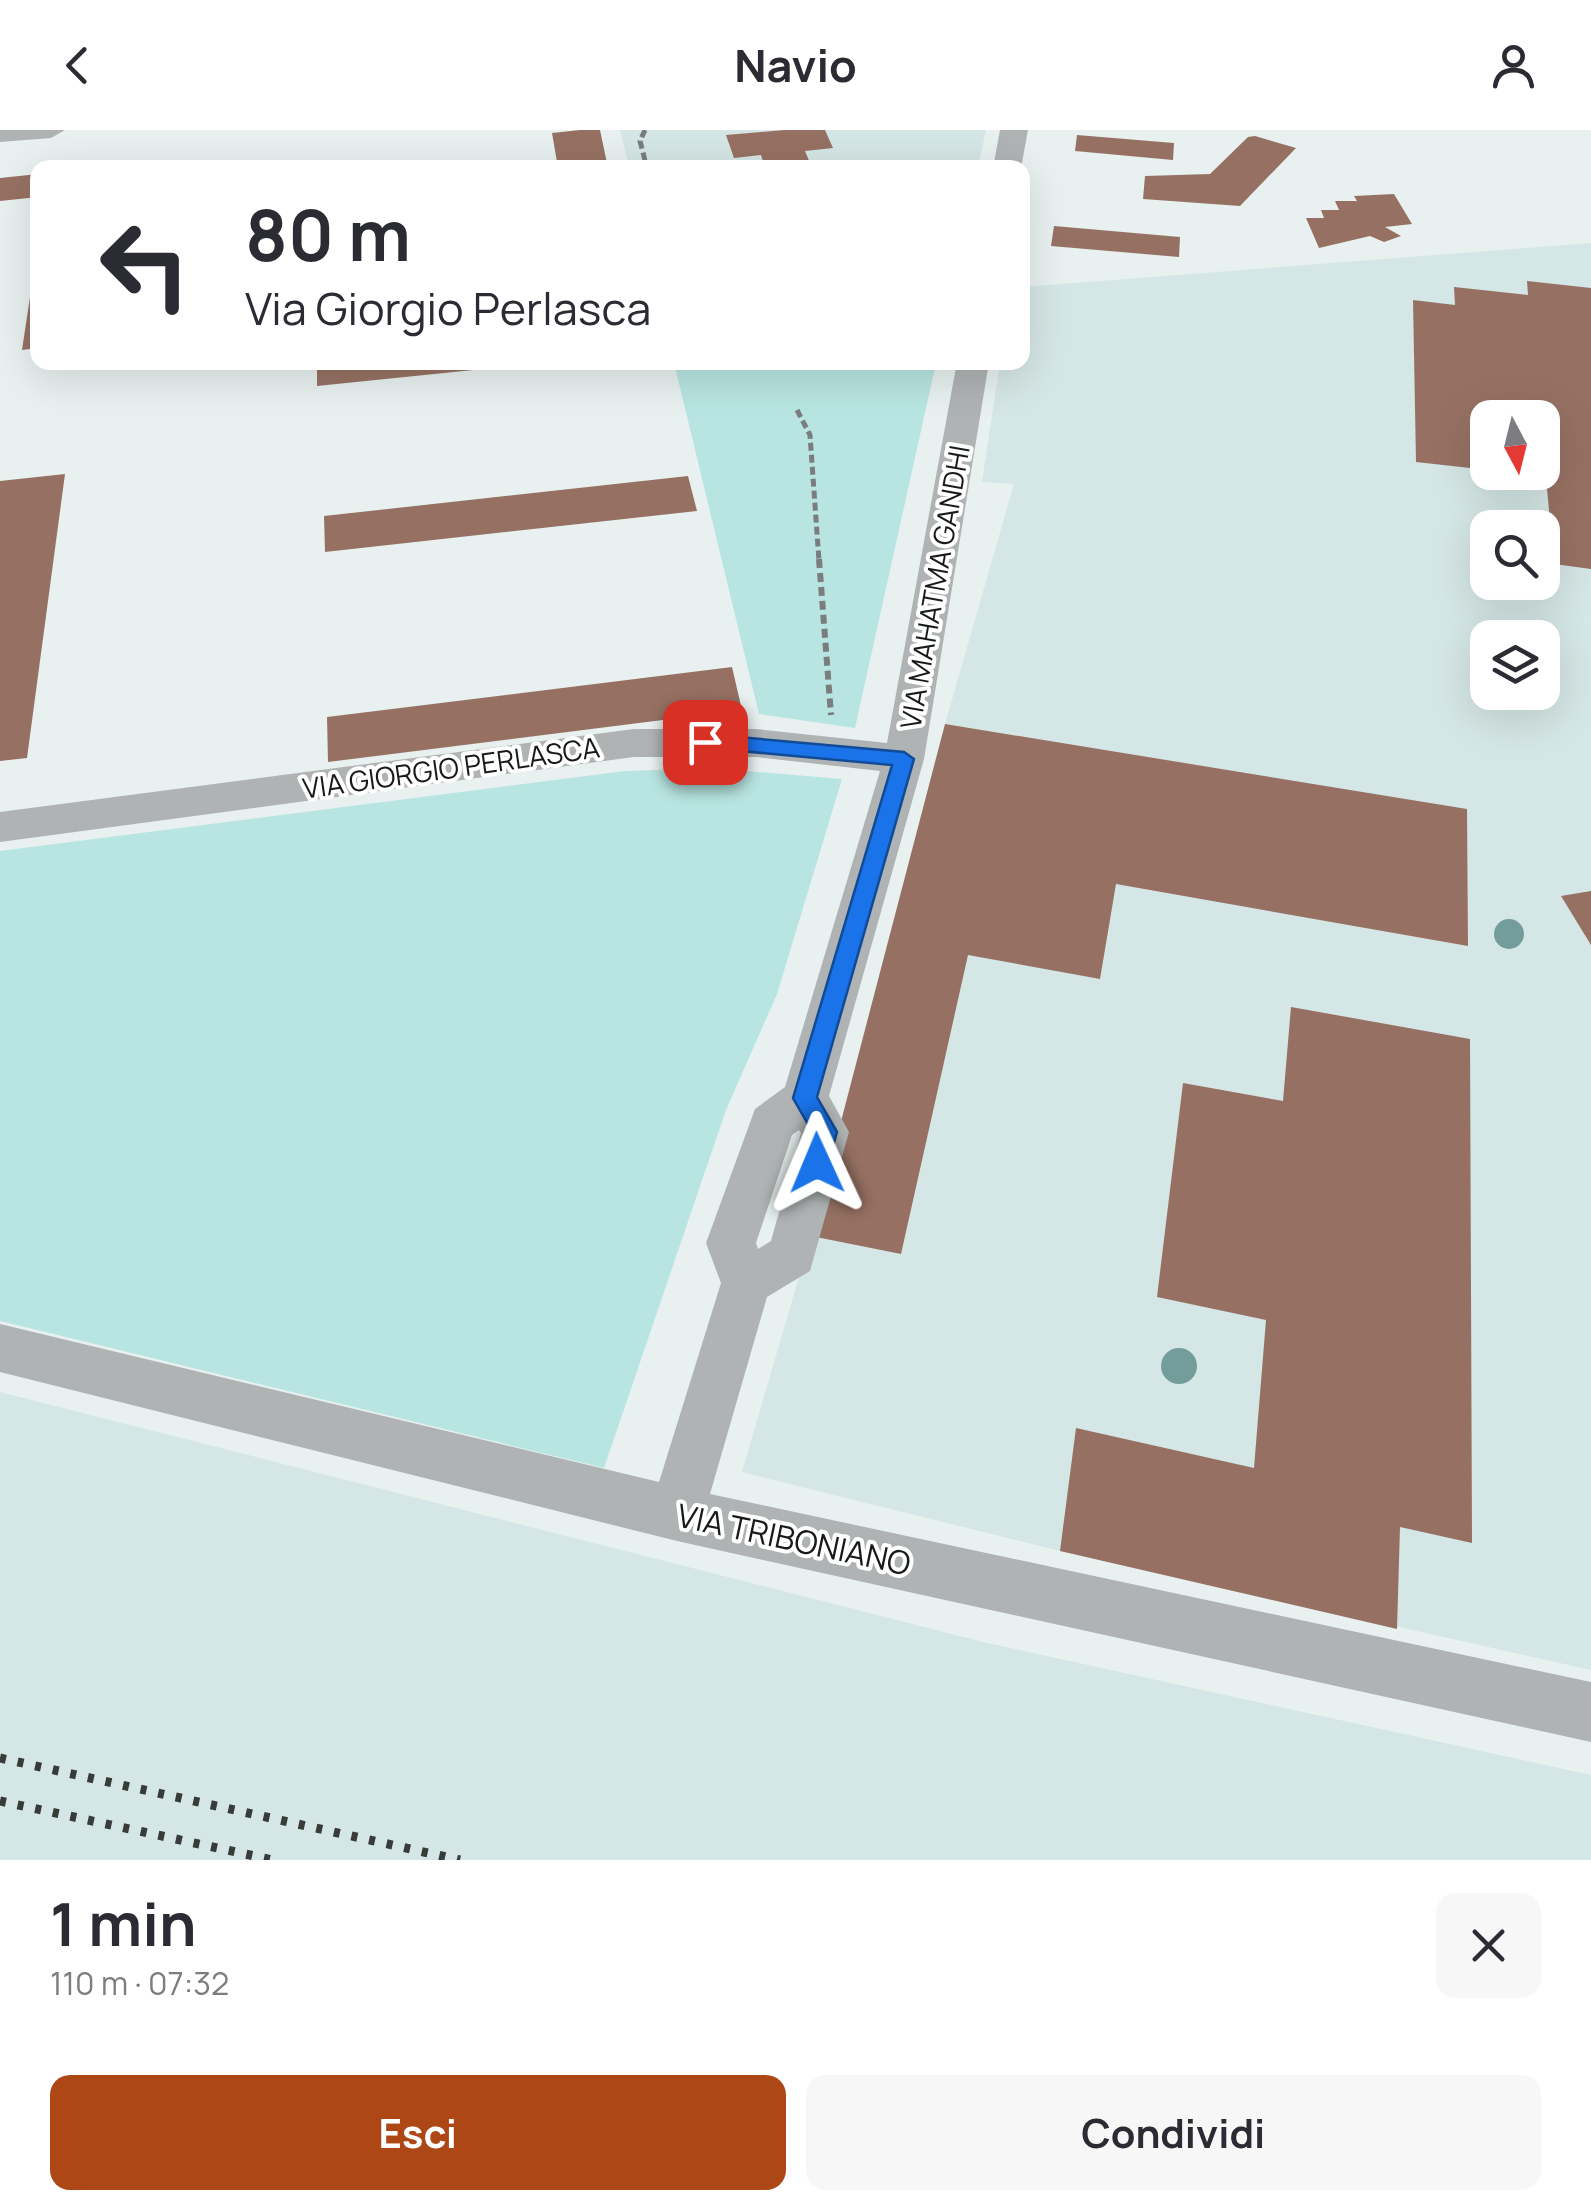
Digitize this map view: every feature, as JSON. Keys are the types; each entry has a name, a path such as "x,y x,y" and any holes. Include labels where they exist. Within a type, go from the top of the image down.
{"street":[{"path":"0,134 51,130"},
{"path":"1008,160 1014,130"},
{"name":"VIA MAHATMA GANDHI","path":"677,1514 746,1283 792,1255 825,1132 804,1098 904,759 972,370"},
{"name":"VIA GIORGIO PERLASCA","path":"0,827 634,744 739,742 904,759"},
{"name":"VIA TRIBONIANO","path":"0,1348 677,1514 1591,1712"}],"path":[{"path":"645,160 640,140 646,130"},
{"path":"797,410 810,435 832,724 840,737 830,751"}],"shaded area":[{"path":"620,130 986,130 980,160 627,160"},
{"path":"1591,243 1591,1670 1060,1551 742,1472 811,1236 945,724 1014,484 982,482 999,370 1030,370 1030,286"},
{"path":"676,370 934,370 855,728 759,714"},
{"path":"711,768 842,779 777,994 726,1110 604,1468 0,1321 0,851 625,771"},
{"path":"0,1392 983,1642 1591,1775 1591,1860 0,1860"}],"building":[{"path":"600,130 606,160 557,160 552,133"},
{"path":"825,130 833,148 805,151 809,160 763,160 761,155 734,158 726,135"},
{"path":"1077,135 1174,143 1173,160 1075,151"},
{"path":"1248,137 1296,148 1240,206 1143,199 1145,176 1210,174"},
{"path":"30,175 30,198 0,201 0,178"},
{"path":"1394,194 1412,224 1385,227 1401,236 1384,242 1370,236 1319,248 1306,218 1324,218 1321,210 1339,210 1335,201"},
{"path":"1054,226 1180,237 1179,257 1051,246"},
{"path":"1527,281 1591,288 1591,569 1560,565 1560,510 1549,510 1547,490 1560,490 1560,400 1470,400 1470,468 1416,462 1413,300 1455,305 1454,287 1528,295"},
{"path":"30,297 30,349 22,350"},
{"path":"317,370 472,370 317,386"},
{"path":"65,474 27,758 0,761 0,481"},
{"path":"688,476 697,511 325,552 324,516"},
{"path":"732,667 742,710 328,762 327,717"},
{"path":"945,724 1467,809 1468,946 1116,884 1100,979 968,955 901,1254 811,1236"},
{"path":"1591,891 1591,945 1561,896"},
{"path":"1291,1007 1470,1039 1472,1543 1400,1527 1397,1629 1060,1551 1076,1428 1254,1468 1266,1320 1157,1297 1183,1083 1283,1101"}],"railway":[{"path":"0,1758 460,1860"},
{"path":"0,1801 273,1860"}],"route":[{"path":"705,742 756,743 904,759 804,1098 825,1132 817,1163"}]}
